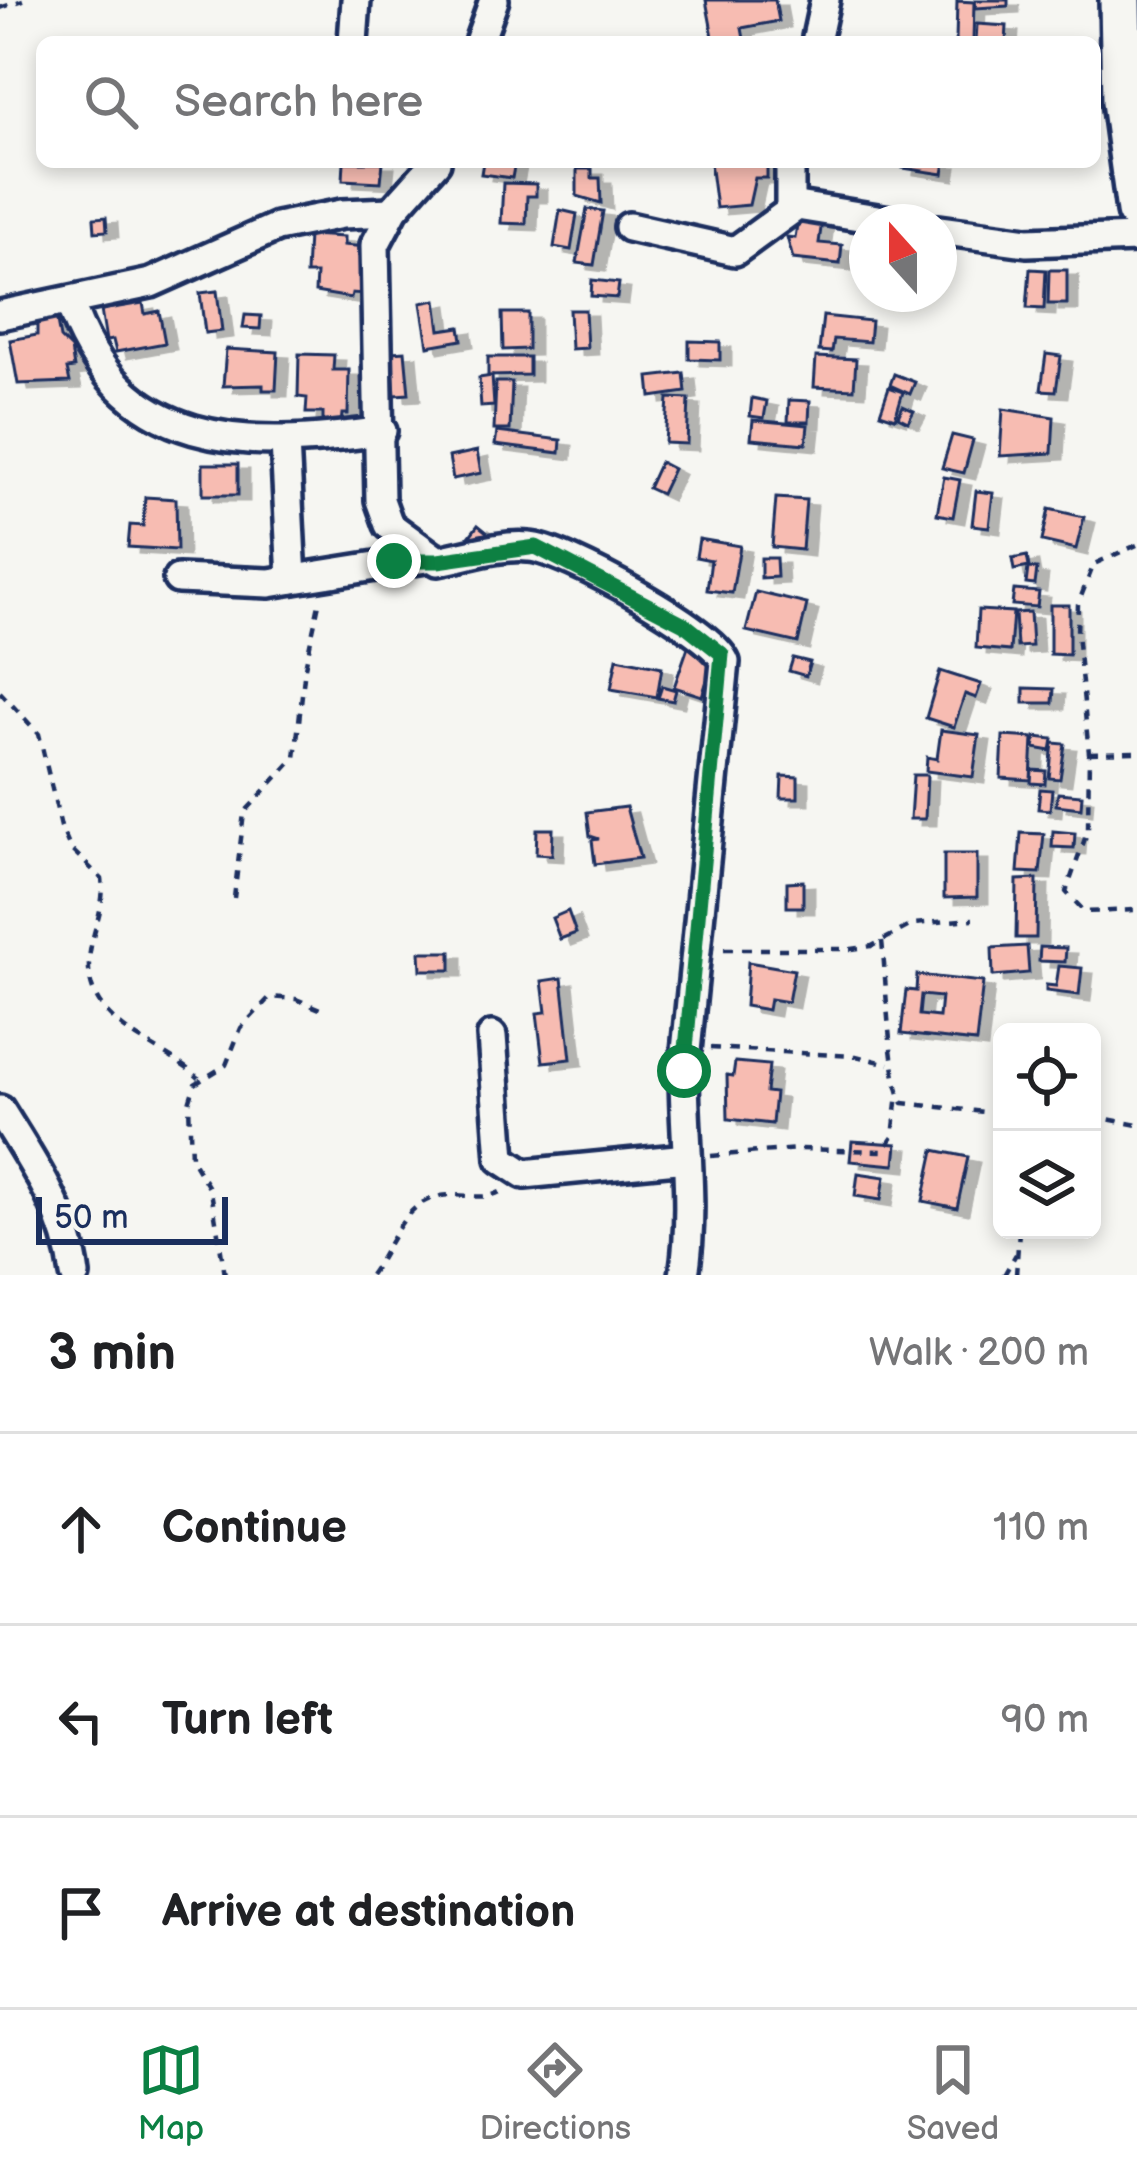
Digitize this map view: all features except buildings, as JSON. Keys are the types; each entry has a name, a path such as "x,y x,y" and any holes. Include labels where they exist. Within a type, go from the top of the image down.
{"main road":[{"path":"1120,0 1122,101 1136,196"}],"street":[{"path":"353,36 356,0"},
{"path":"481,36 494,0"},
{"path":"817,36 825,0"},
{"path":"424,168 375,245 380,500 389,525 426,558"},
{"path":"790,168 790,209"},
{"path":"628,227 735,250 764,234 790,209 803,205 849,213"},
{"path":"0,315 151,283 277,227 342,214 392,212"},
{"path":"957,232 1027,242 1137,238"},
{"path":"68,301 90,352 140,406 167,422 221,436 285,442 382,431"},
{"path":"285,442 292,579"},
{"path":"178,579 269,584 330,571 536,547 684,624 722,654 686,1047 692,1197 683,1275"},
{"path":"492,1036 501,1159 524,1174 687,1158"},
{"path":"0,1110 50,1189 71,1246 75,1275"}],"path":[{"path":"0,8 23,0"},
{"path":"1137,545 1094,564 1078,604 1089,753 1088,830 1066,892 1078,910 1137,910"},
{"path":"234,898 244,813 295,758 304,667 330,571"},
{"path":"0,692 39,734 70,848 102,879 89,958 96,1001 107,1016 176,1057 199,1078"},
{"path":"1089,753 1137,752"},
{"path":"694,950 852,949 882,941 913,924 973,919"},
{"path":"687,1158 796,1149 883,1150 893,1137 898,1094 891,1065 894,1039 882,941"},
{"path":"225,1275 212,1191 191,1158 189,1103 199,1078 226,1065 241,1028 270,997 296,999 327,1012"},
{"path":"686,1047 804,1052 891,1065"},
{"path":"898,1094 914,1106 993,1113"},
{"path":"1101,1118 1137,1126"},
{"path":"370,1275 418,1205 443,1196 496,1195 524,1174"},
{"path":"1016,1275 1018,1239"},
{"path":"1004,1275 1017,1253"}],"route":[{"path":"394,561 438,561 536,547 684,624 713,642 722,654 725,662 684,1071"}]}
